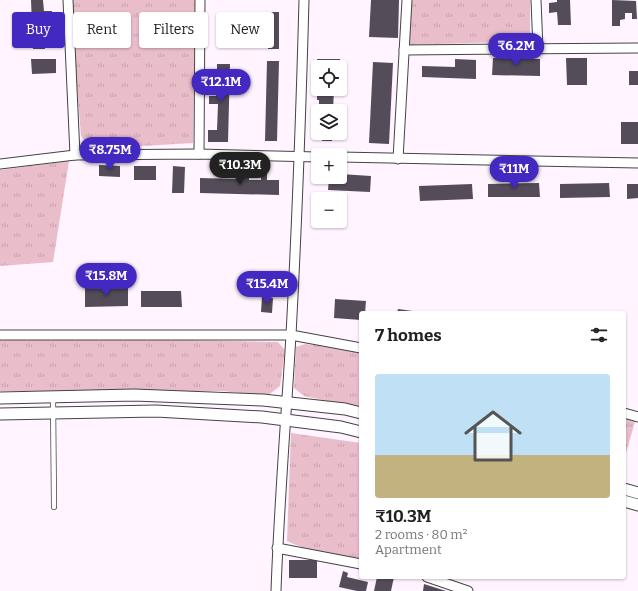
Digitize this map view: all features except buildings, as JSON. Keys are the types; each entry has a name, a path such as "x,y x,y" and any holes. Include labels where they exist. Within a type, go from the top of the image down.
{"street":[{"path":"68,0 75,155"},
{"path":"199,154 200,0"},
{"path":"276,591 284,420 291,335 304,0"},
{"path":"398,159 407,0"},
{"path":"536,0 538,49"},
{"path":"404,50 638,48"},
{"path":"0,164 75,155 199,154 311,157"},
{"path":"347,157 638,163"},
{"path":"0,335 291,335 359,348"},
{"path":"0,398 134,395 286,402 345,409 359,412"},
{"path":"0,414 156,411 262,417 341,427 359,432"},
{"path":"626,414 638,417"},
{"path":"626,490 638,493"},
{"path":"626,502 638,505"},
{"path":"277,548 359,564"},
{"path":"433,579 467,591"}],"lane":[{"path":"53,397 54,507"}],"green space":[{"path":"70,0 195,0 195,12 139,12 139,48 194,48 193,143 91,149 81,136 74,48 131,48 131,12 73,12 73,37"},
{"path":"411,0 530,0 530,41 408,45"},
{"path":"69,161 53,262 0,266 0,170"},
{"path":"39,337 278,342 285,350 280,386 267,396 222,391 0,391 0,338"},
{"path":"305,344 359,350 359,408 304,396 294,388 296,347"},
{"path":"626,415 636,418 626,453"},
{"path":"291,433 359,443 359,559 311,551 287,541"}]}
